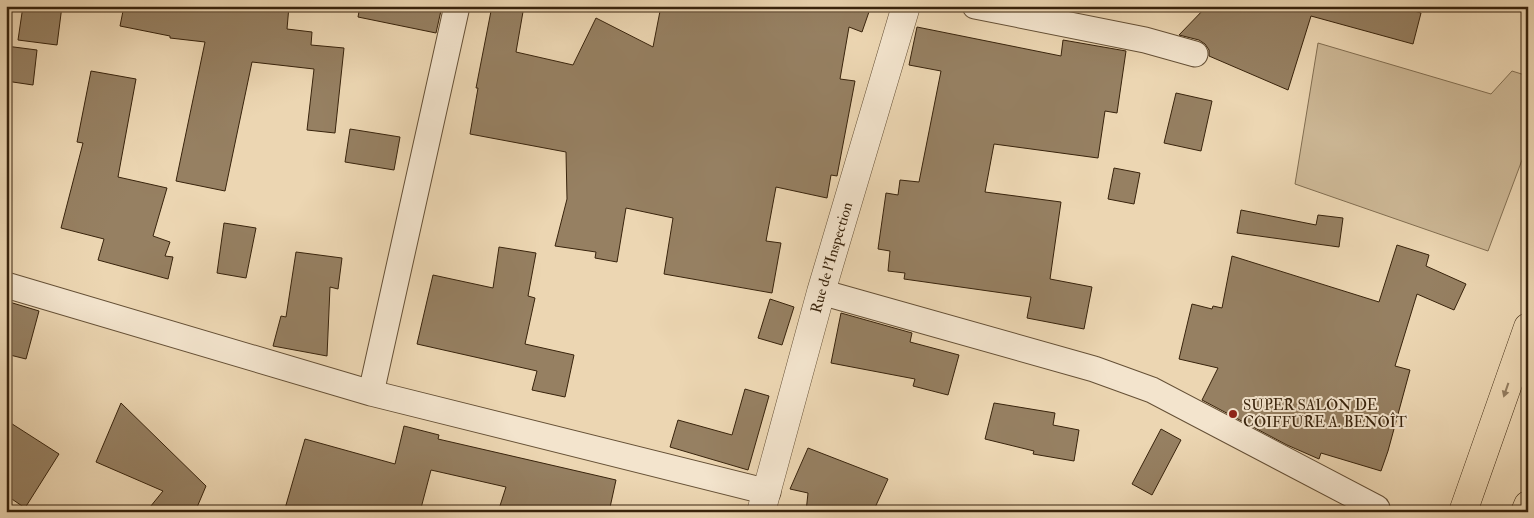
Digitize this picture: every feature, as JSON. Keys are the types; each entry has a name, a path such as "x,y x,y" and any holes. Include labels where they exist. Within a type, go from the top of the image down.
{"highway":[{"path":"1463,512 1528,327"},
{"path":"1525,512 1528,505"}],"street":[{"path":"371,393 457,6"},
{"name":"Rue de l'Inspection","path":"764,502 821,292 906,6"},
{"path":"975,6 1145,40 1195,54"},
{"path":"6,285 371,393 764,502"},
{"path":"821,292 1094,369 1152,390 1377,508 1376,512"}],"shaded area":[{"path":"1318,43 1491,94 1512,71 1528,76 1528,144 1488,251 1295,184"}],"building":[{"path":"23,6 62,6 57,45 18,40"},
{"path":"124,6 289,6 287,29 312,32 311,45 344,48 335,133 307,130 314,69 252,62 225,191 176,181 205,42 170,38 170,36 120,26"},
{"path":"360,6 442,6 436,33 358,17"},
{"path":"492,6 524,6 516,52 573,65 596,18 653,47 661,6 871,6 862,32 849,27 840,79 855,81 837,176 831,175 827,198 776,187 766,241 781,243 772,293 664,274 673,218 626,208 617,262 595,258 596,252 555,246 567,199 566,152 470,134 478,88 476,88"},
{"path":"1207,6 1397,6 1421,13 1413,44 1311,16 1288,90 1209,56 1209,50 1205,44 1199,40 1179,35"},
{"path":"917,27 1061,56 1063,40 1126,51 1117,113 1105,111 1098,158 994,144 985,192 1061,202 1050,279 1092,287 1084,329 1027,318 1031,297 904,279 905,273 888,271 890,251 878,249 886,193 898,195 900,180 919,182 941,71 909,65"},
{"path":"6,46 37,50 33,85 6,81"},
{"path":"91,71 136,79 118,177 167,188 153,236 170,242 165,256 173,257 168,279 98,260 104,239 61,228 83,143 77,142"},
{"path":"1176,93 1212,101 1201,151 1164,143"},
{"path":"350,129 400,137 394,170 345,162"},
{"path":"1114,168 1140,173 1134,204 1108,199"},
{"path":"1241,210 1316,225 1318,215 1343,218 1339,247 1237,233"},
{"path":"224,223 256,228 246,278 217,273"},
{"path":"1397,245 1429,255 1426,266 1466,284 1454,310 1417,294 1395,366 1410,370 1381,471 1321,453 1319,459 1287,445 1202,400 1218,368 1179,359 1192,304 1212,309 1213,306 1222,308 1232,256 1379,302"},
{"path":"499,247 536,253 528,296 535,298 525,344 574,355 565,397 532,390 537,371 417,344 433,275 493,288"},
{"path":"296,252 342,258 338,289 330,287 327,356 273,346 281,316 286,317"},
{"path":"770,299 794,307 782,345 758,338"},
{"path":"6,301 39,311 26,359 6,354"},
{"path":"841,313 912,333 910,342 959,355 948,395 913,386 915,379 831,363"},
{"path":"745,389 769,396 748,470 670,447 678,420 732,435"},
{"path":"121,403 206,486 195,512 146,512 163,491 96,462"},
{"path":"994,403 1055,413 1053,425 1079,430 1074,461 1033,454 1034,451 985,439"},
{"path":"6,420 59,454 25,508 6,495"},
{"path":"404,426 439,435 438,439 616,480 609,512 498,512 506,487 431,470 420,512 284,512 305,439 395,464"},
{"path":"1161,429 1181,440 1152,495 1132,484"},
{"path":"808,448 888,479 873,512 806,512 808,493 790,489"}],"place":[{"name":"SUPER SALON DE COIFFURE A. BENOÎT","path":"1233,414"}]}
